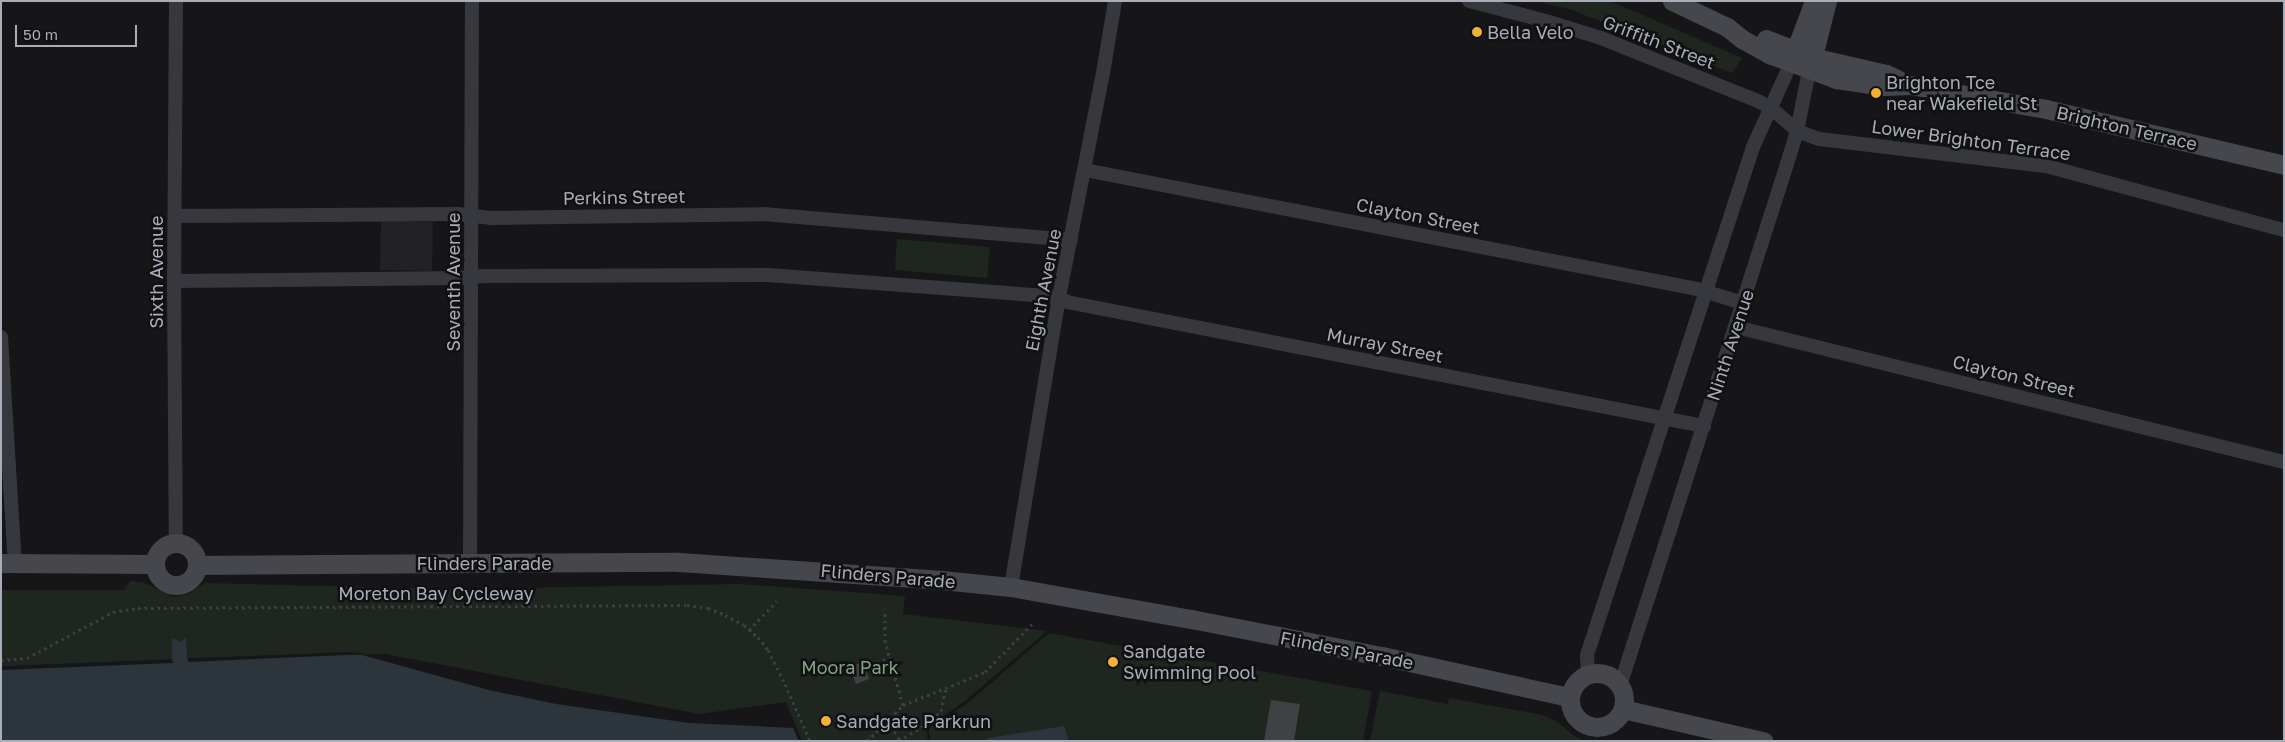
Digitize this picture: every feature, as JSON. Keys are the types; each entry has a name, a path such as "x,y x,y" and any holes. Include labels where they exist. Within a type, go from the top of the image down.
{"street":[{"name":"Sixth Avenue","path":"176,1 174,281 176,543"},
{"name":"Seventh Avenue","path":"470,563 472,1"},
{"name":"Eighth Avenue","path":"1011,587 1059,297 1085,170 1115,1"},
{"name":"Griffith Street","path":"1469,1 1546,20 1601,38 1739,93 1771,108 1797,131"},
{"name":"Brighton Terrace","path":"1672,1 1726,27 1746,30 1836,79 1884,86 1910,85 2046,109 2284,165"},
{"name":"Ninth Avenue","path":"1620,686 1797,131 1802,60 1814,1"},
{"name":"Ninth Avenue","path":"1588,674 1587,655 1753,147 1771,108 1802,60 1827,1"},
{"name":"Lower Brighton Terrace","path":"1797,131 1819,139 2046,166 2284,230"},
{"name":"Clayton Street","path":"1085,170 1706,291 1743,303"},
{"name":"Perkins Street","path":"175,216 458,214 472,217 763,214 1071,240"},
{"path":"174,281 768,275 1059,297"},
{"name":"Murray Street","path":"1059,297 1067,302 1704,426"},
{"name":"Clayton Street","path":"1736,327 2284,462"},
{"path":"1,337 8,563 155,564"},
{"path":"176,543 183,544 193,552 196,565 191,578 179,585 165,582 160,577 155,564 159,552 164,547 176,543"},
{"name":"Flinders Parade","path":"196,565 679,562 814,570 1011,587 1301,640 1569,697"},
{"path":"1588,674 1606,674 1620,686 1624,693 1622,709 1612,723 1595,727 1586,725 1573,714 1569,697 1576,682 1588,674"},
{"path":"1622,709 1763,741"}],"path":[{"path":"749,630 777,601"},
{"name":"Moreton Bay Cycleway","path":"1,660 27,658 113,612 138,608 687,605 708,608 725,615 749,630 768,650 810,741"},
{"path":"886,609 885,642 903,705"},
{"path":"867,741 903,705 985,672 1032,624"},
{"path":"864,666 891,658"},
{"path":"888,720 899,740 932,720 941,711 946,687"}],"shaded area":[{"path":"381,221 433,222 432,271 380,270"},
{"path":"186,637 187,658 317,653 362,655 489,690 556,704 689,723 793,728 799,741 1,741 1,666 172,659 172,638 180,642"},
{"path":"1064,726 1069,741 984,741 988,738"}],"green space":[{"path":"1536,1 1610,1 1742,58 1732,73 1572,10"},
{"path":"897,239 990,247 987,278 895,270"},
{"name":"Moora Park","path":"130,581 143,582 173,597 188,594 205,583 445,589 740,584 905,596 903,614 1047,631 965,701 926,728 928,741 802,741 786,702 700,714 385,654 1,672 1,590 124,590"},
{"name":"Sandgate Swimming Pool","path":"1049,633 1372,691 1363,741 1069,741 1063,727 988,738 984,741 931,741 928,729 968,703"},
{"path":"1380,691 1448,704 1449,698 1543,715 1559,723 1574,736 1585,741 1370,741"}],"pier":[{"path":"349,652 368,654 189,662 187,658"},
{"path":"172,659 173,663 1,670 1,666"}],"building":[{"path":"863,662 869,679 856,684 850,667"},
{"path":"1271,700 1300,704 1294,741 1264,741"}],"place":[{"name":"Bella Velo","path":"1477,32"},
{"name":"Brighton Tce near Wakefield St","path":"1876,93"},
{"name":"Sandgate Swimming Pool","path":"1113,662"},
{"name":"Sandgate Parkrun","path":"826,721"}]}
